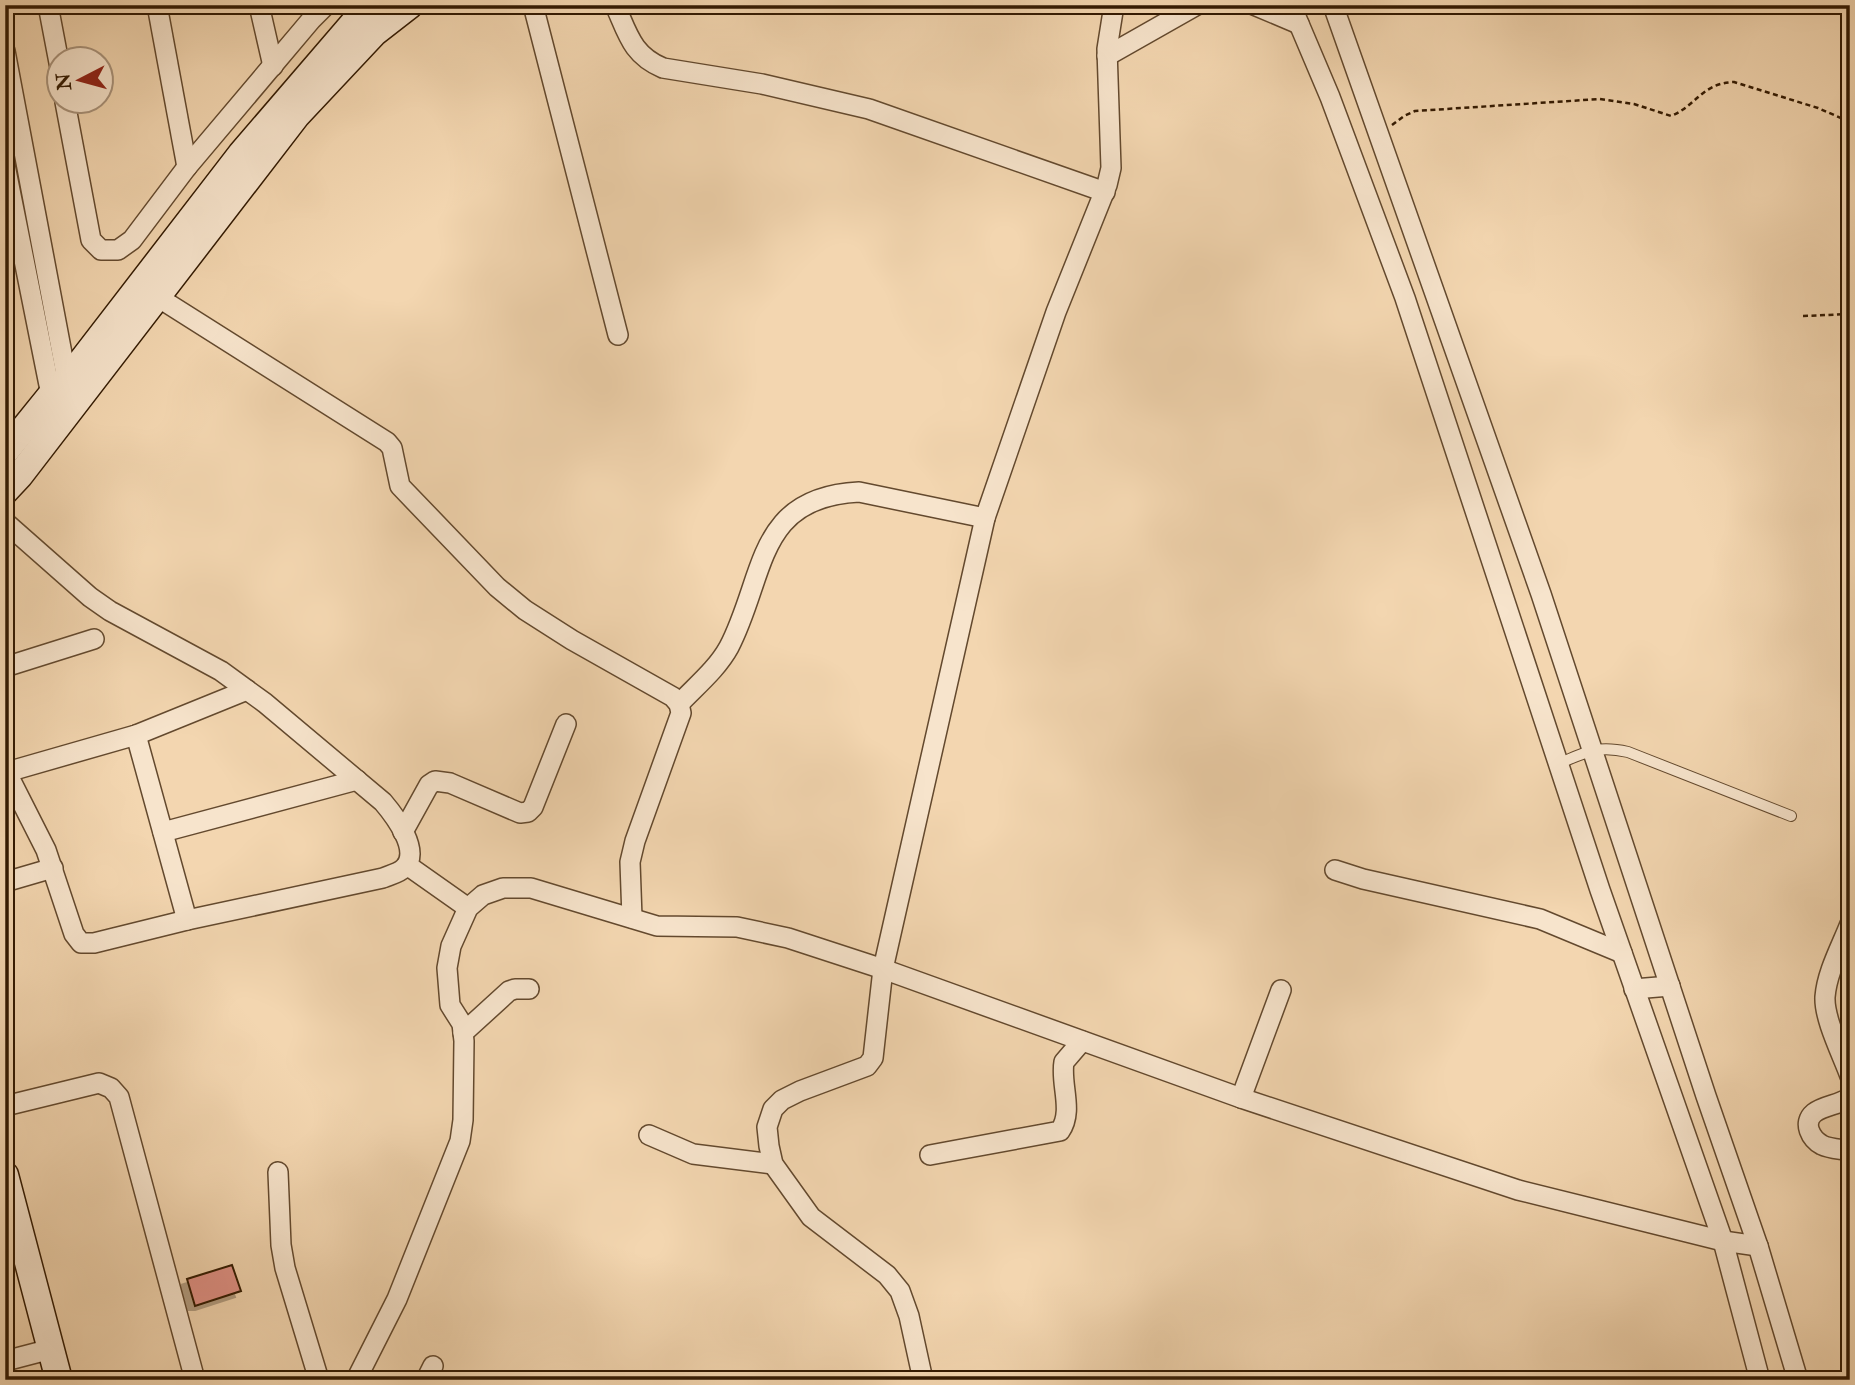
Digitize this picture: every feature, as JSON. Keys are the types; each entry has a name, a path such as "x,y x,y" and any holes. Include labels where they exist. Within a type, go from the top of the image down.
{"street":[{"path":"48,5 56,46"},
{"path":"157,5 187,167"},
{"path":"259,5 273,66"},
{"path":"5,491 20,475 65,397 241,154 369,5"},
{"path":"5,452 65,397 156,296 297,115 373,33 410,5"},
{"path":"533,5 618,335"},
{"path":"615,5 635,49 648,62 663,68 762,84 869,109 1105,192"},
{"path":"923,1380 909,1316 900,1291 887,1275 811,1217 773,1164 767,1126 773,1109 782,1100 870,1063 877,1044 883,969 985,518 1056,312 1105,192 1111,168 1107,56 1114,5"},
{"path":"1107,56 1197,5"},
{"path":"1254,5 1299,24"},
{"path":"1291,5 1336,112 1405,298 1558,764 1723,1241 1760,1380"},
{"path":"1333,5 1493,457 1592,749 1758,1247 1797,1380"},
{"path":"67,116 88,233 95,246 101,250 118,250 132,240 187,167 321,7"},
{"path":"5,51 65,397"},
{"path":"1336,112 1367,101"},
{"path":"5,165 65,397"},
{"path":"156,296 387,442 392,448 400,485 497,587 525,610 673,697 679,704 681,713 630,862 632,918"},
{"path":"1462,471 1493,457"},
{"path":"679,704 720,662 733,639 758,568 772,538 782,523 800,508 820,497 859,492 985,518"},
{"path":"5,522 90,597 110,611 220,671 265,703 383,802 394,815 410,848 407,865"},
{"path":"5,667 94,639"},
{"path":"247,690 136,735 6,770 47,850 74,934 81,943 94,943 383,878 407,865"},
{"path":"403,832 429,785 435,781 450,783 520,813 528,812 533,807 566,724"},
{"path":"136,735 187,920"},
{"path":"163,832 357,780"},
{"path":"407,865 468,908"},
{"path":"5,882 53,868"},
{"path":"1335,870 1363,879 1540,919 1622,953"},
{"path":"356,1380 397,1299 460,1141 464,1096 463,1033 462,1024 450,1005 447,968 451,946 468,908 483,895 503,888 531,888 657,926 737,926 761,930 883,969 1241,1097 1518,1190 1723,1241 1758,1247"},
{"path":"1850,924 1825,999 1827,1014 1850,1076"},
{"path":"1634,989 1670,986"},
{"path":"463,1033 509,991 529,989"},
{"path":"1241,1097 1281,990"},
{"path":"930,1154 1060,1131 1065,1124 1067,1113 1063,1083 1064,1062 1082,1041"},
{"path":"5,1106 99,1083 111,1088 119,1097 195,1380"},
{"path":"1850,1097 1815,1113 1808,1128 1821,1145 1850,1151"},
{"path":"649,1135 693,1154 773,1164"},
{"path":"278,1172 281,1245 285,1268 319,1380"},
{"path":"5,1175 59,1380"},
{"path":"5,1361 51,1349"}],"lane":[{"path":"1558,764 1592,749 1609,748 1628,752 1791,816"}],"path":[{"path":"1380,137 1404,116 1429,110 1600,99 1634,104 1671,117 1704,90 1725,82 1742,84 1818,108 1850,122"},
{"path":"1803,316 1850,314"}],"building":[{"path":"232,1265 241,1291 195,1306 187,1279"}]}
